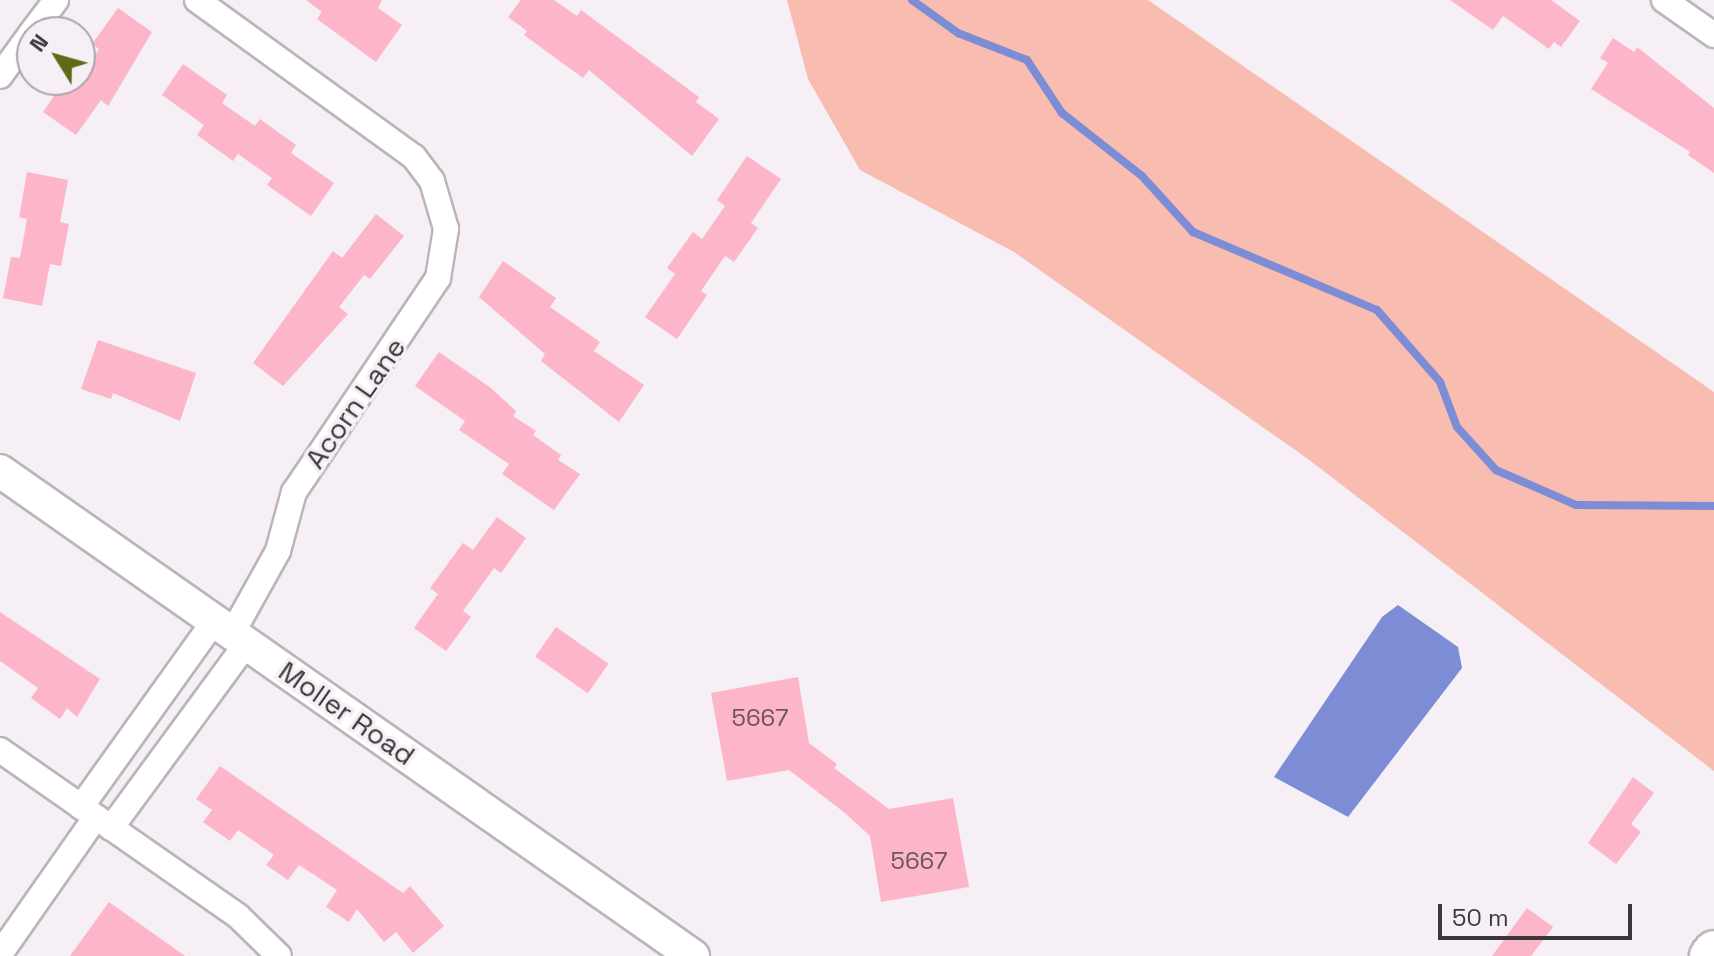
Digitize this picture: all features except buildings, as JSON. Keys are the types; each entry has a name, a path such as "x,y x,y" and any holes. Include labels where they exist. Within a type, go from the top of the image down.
{"street":[{"name":"Acorn Lane","path":"197,0 402,147 425,171 441,204 446,229 438,278 294,492 278,551 232,632"},
{"path":"1664,0 1714,35"},
{"path":"0,76 16,54"},
{"name":"Moller Road","path":"0,471 693,956"},
{"path":"96,817 232,632"},
{"path":"0,954 232,632"},
{"path":"0,750 238,916 279,956"}],"shaded area":[{"path":"787,0 1148,0 1714,392 1714,771 1308,459 1014,252 860,170 808,79"}],"water":[{"path":"1398,605 1458,647 1462,668 1348,817 1274,777 1382,617"}],"waterway":[{"path":"912,0 958,33 1027,60 1062,113 1142,176 1193,232 1377,310 1440,382 1457,427 1496,470 1576,505 1714,506"}]}
